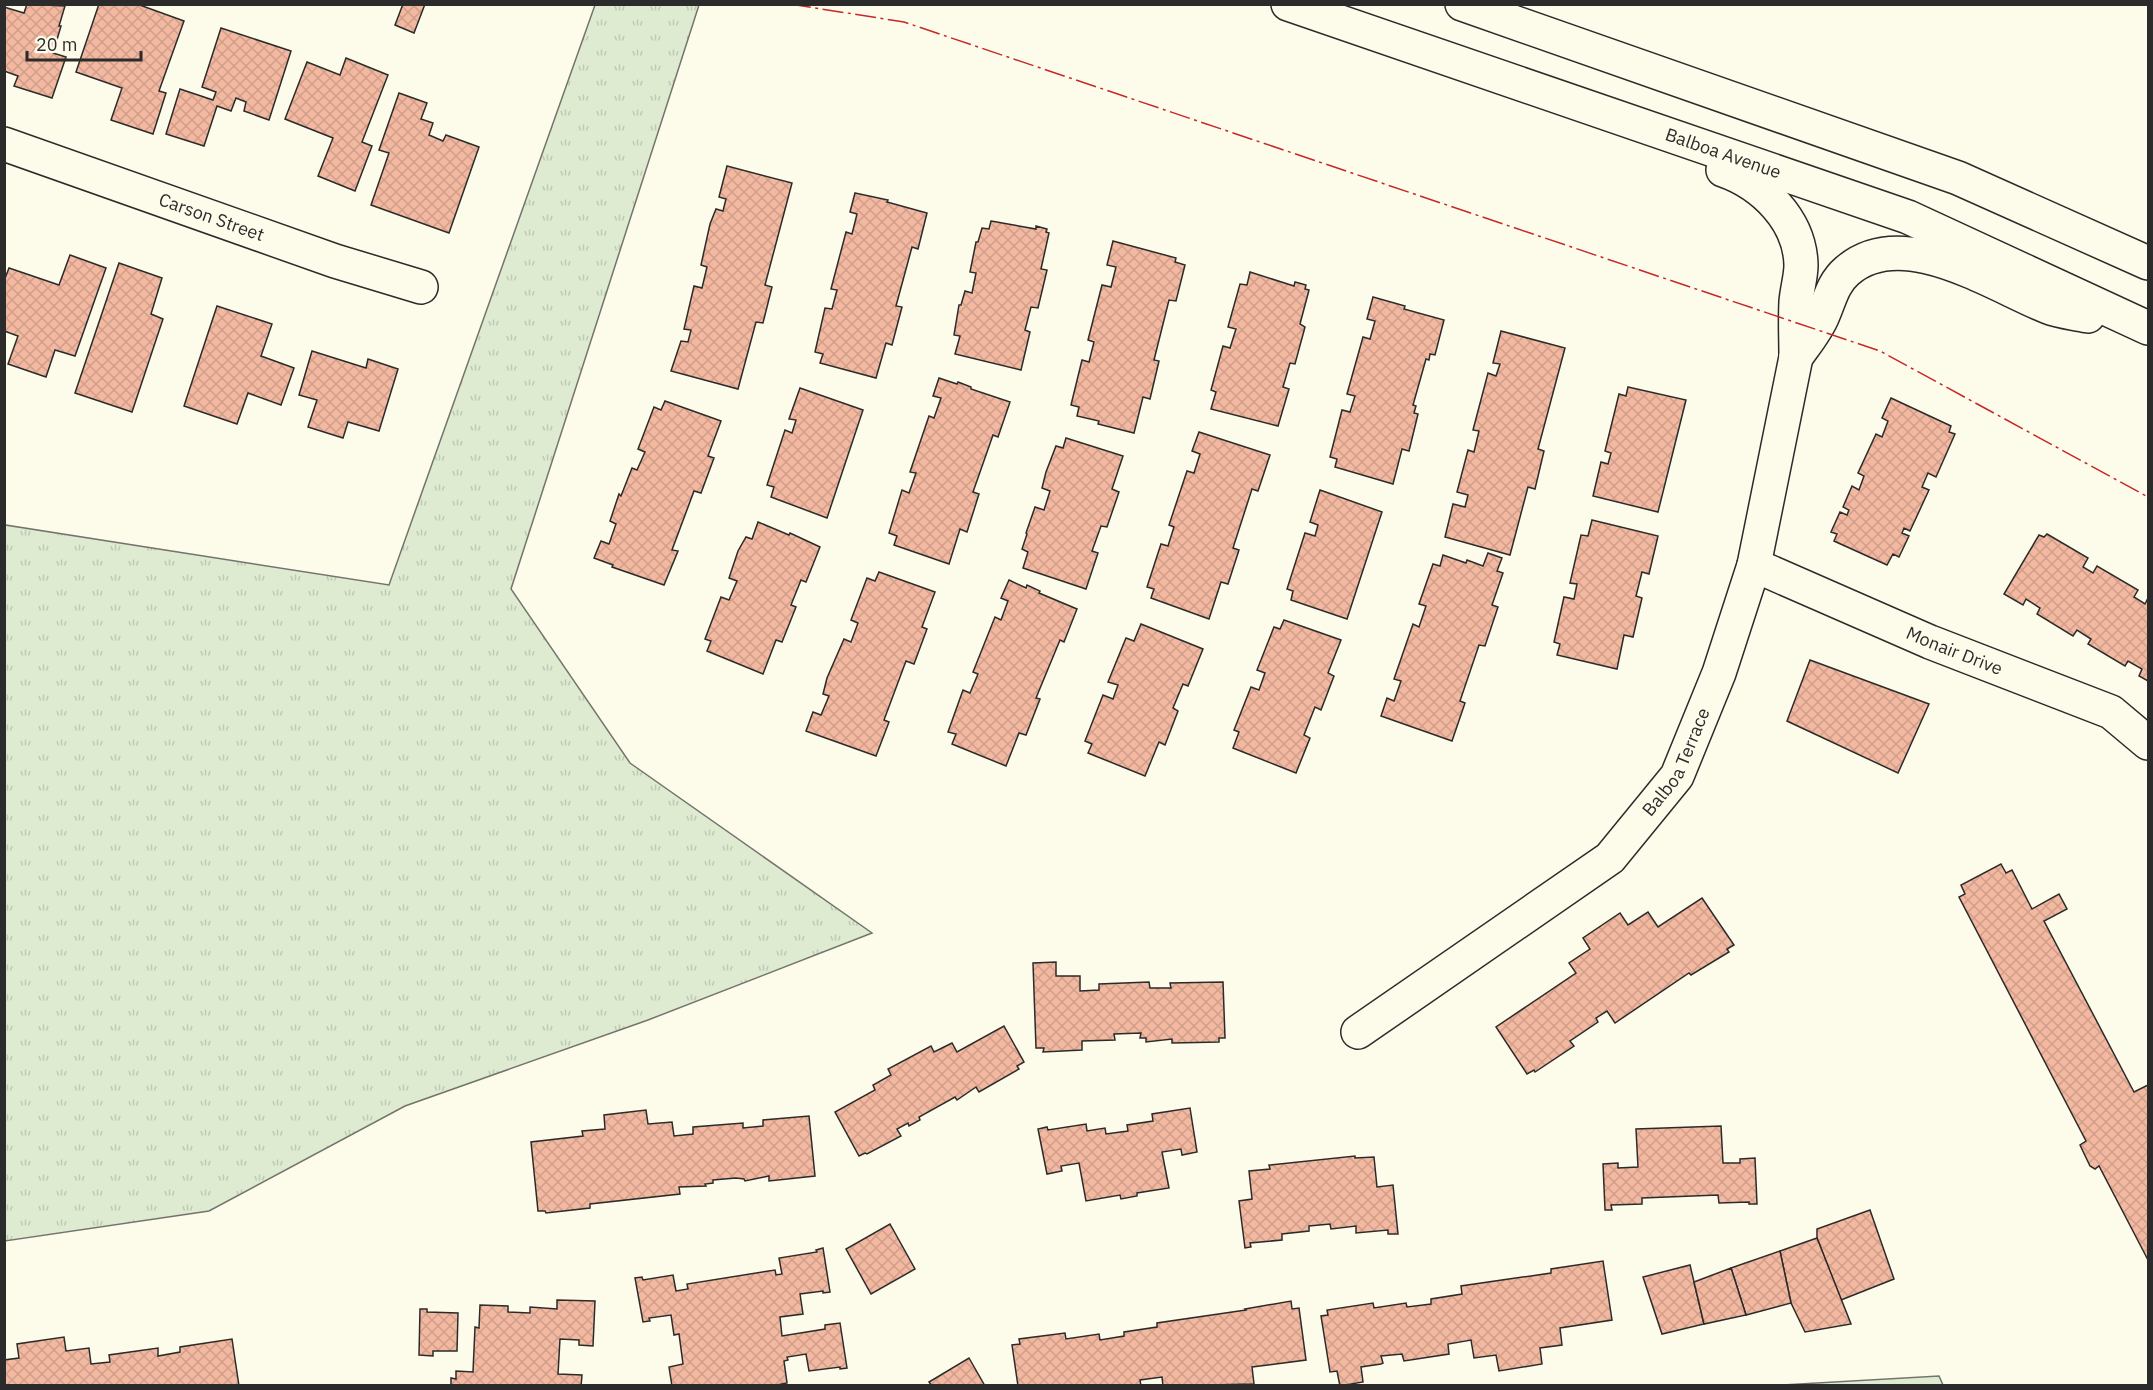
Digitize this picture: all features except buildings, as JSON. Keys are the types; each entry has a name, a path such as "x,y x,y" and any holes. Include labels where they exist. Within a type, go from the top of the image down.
{"main road":[{"name":"Balboa Avenue","path":"1288,4 1908,217 2148,328"},
{"path":"1462,4 1958,178 2148,263"},
{"path":"1543,93 1602,128 1735,174 1769,197 1782,213 1798,242 1801,265 1796,302 1796,357"},
{"name":"Carson Street","path":"4,144 335,261 421,287"},
{"path":"1796,357 1823,316 1830,294 1848,271 1863,261 1895,252 1915,254 1941,261 2051,309 2148,328"},
{"name":"Balboa Terrace","path":"1358,1032 1610,858 1677,776 1719,673 1754,565 1796,357"},
{"name":"Monair Drive","path":"1754,565 1930,642 2111,712 2148,743"}],"green space":[{"path":"595,5 699,5 511,589 630,763 872,933 648,1020 405,1106 209,1211 5,1241 5,525 389,585"},
{"path":"1939,1376 1943,1385 1782,1385"}],"power":[{"path":"790,4 904,22 1880,351 2148,497"}]}
